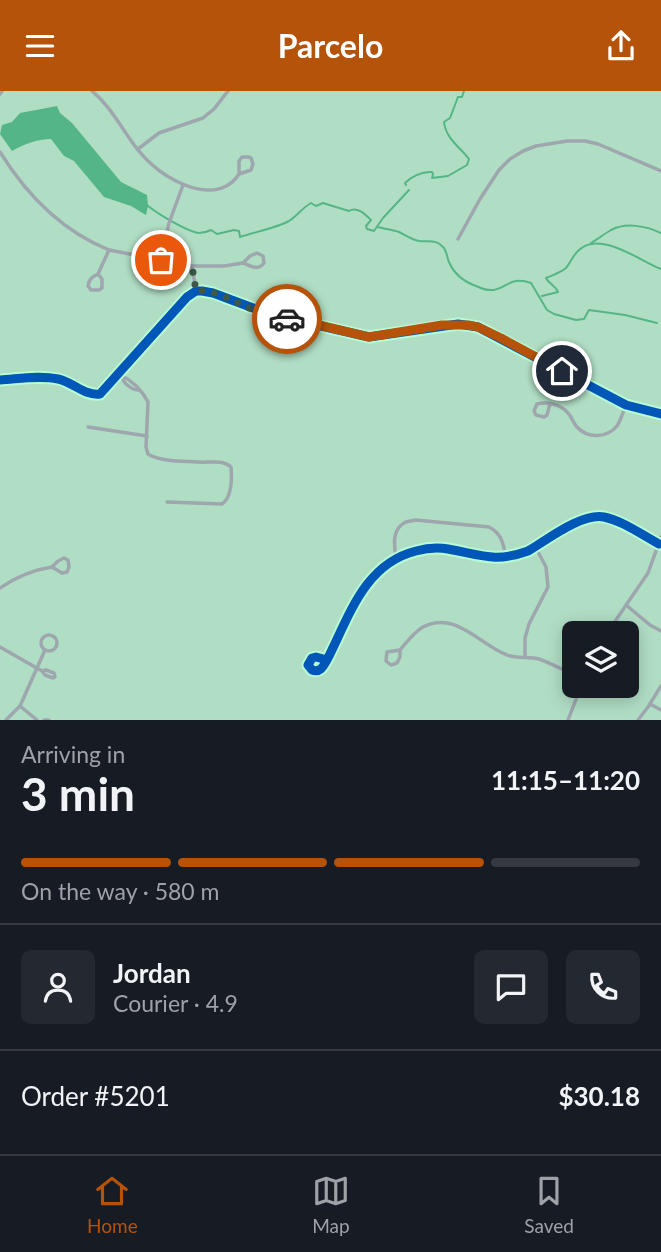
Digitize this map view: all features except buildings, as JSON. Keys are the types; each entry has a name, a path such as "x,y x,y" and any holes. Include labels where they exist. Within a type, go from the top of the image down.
{"street":[{"path":"137,149 159,133 203,118 228,91"},
{"path":"96,92 116,116 137,149 160,171 183,185 200,190 217,190 227,186 239,174 251,170 251,158 245,156 240,159 239,174"},
{"path":"458,239 493,177 510,159 534,147 567,141 585,141 661,171"},
{"path":"0,152 23,185 51,213 81,236 109,250 192,266 243,263 257,268 264,264 264,258 257,253 243,263"},
{"path":"161,260 169,223 183,185"},
{"path":"99,274 102,288 91,290 88,281 99,274 109,250"},
{"path":"192,266 196,291"},
{"path":"0,380 59,379 87,393 100,394 120,375 187,297 196,291 202,291 281,318 359,336 377,337 458,324 478,327 626,405 661,414"},
{"path":"120,375 137,386 148,401 146,451 150,456 198,462 224,462 231,467 229,495 222,504 167,502"},
{"path":"551,404 547,415 536,415 534,411 537,404 542,402 551,404 559,406 568,411 574,424 590,436 598,436 614,429 626,405"},
{"path":"88,427 147,436"},
{"path":"327,660 316,657 309,661 308,665 312,670 320,670 327,660 365,587 385,565 397,557 432,548 490,558 506,557 535,547 579,522 596,517 612,520 659,544"},
{"path":"397,557 394,543 396,532 404,523 416,520 489,527 499,534 503,541 506,557"},
{"path":"615,621 648,573 661,537"},
{"path":"525,657 525,638 529,624 548,587 546,567 535,547"},
{"path":"0,587 31,571 52,567 64,558 68,559 66,572 62,573 52,567"},
{"path":"626,605 661,631"},
{"path":"400,650 397,663 387,663 387,652 400,650 423,627 436,623 451,623 466,629 495,650 511,657 538,659 562,670"},
{"path":"6,720 20,706 40,670 45,650 42,639 48,635 54,637 55,648 45,650"},
{"path":"0,647 40,670"},
{"path":"638,720 661,686"},
{"path":"568,720 576,698"},
{"path":"650,704 661,710"},
{"path":"20,706 37,720"}],"shaded area":[{"path":"57,106 60,113 72,123 121,182 147,195 146,215 131,206 104,197 74,161 64,156 51,139 31,142 12,151 0,134 2,125 12,122 20,113"}],"waterway":[{"path":"406,185 407,181 421,173 432,172 432,178 448,176 467,165 469,159 450,138 444,122 450,118 458,97 462,97 464,91"},
{"path":"147,205 172,222 194,232 211,230 217,234 234,230 239,231 240,237 289,221 311,203 316,206 323,203 349,211 361,211 371,220 366,226 367,229 374,231 409,190"},
{"path":"591,243 623,226 643,227 661,233"},
{"path":"378,227 416,240 438,243 457,274 476,286 493,290 515,281 531,283 547,310 554,314 576,320 584,319 589,310 657,323"},
{"path":"542,296 558,292 546,278 566,268 577,252 588,245 609,245 661,269"}],"cycle path":[{"path":"0,380 51,378 89,393 100,394 187,297 196,291 202,291 269,314 369,337 458,324 478,327 626,405 661,414"},
{"path":"327,660 312,658 308,665 315,671 323,667 327,660 351,610 360,594 383,567 416,551 440,548 488,557 506,557 528,551 565,528 595,517 618,522 659,544"}],"way so far":[{"path":"161,260 192,266 196,291 213,293 252,309 287,319"}],"route":[{"path":"287,319 369,337 442,325 468,325 501,338 562,371"}]}
